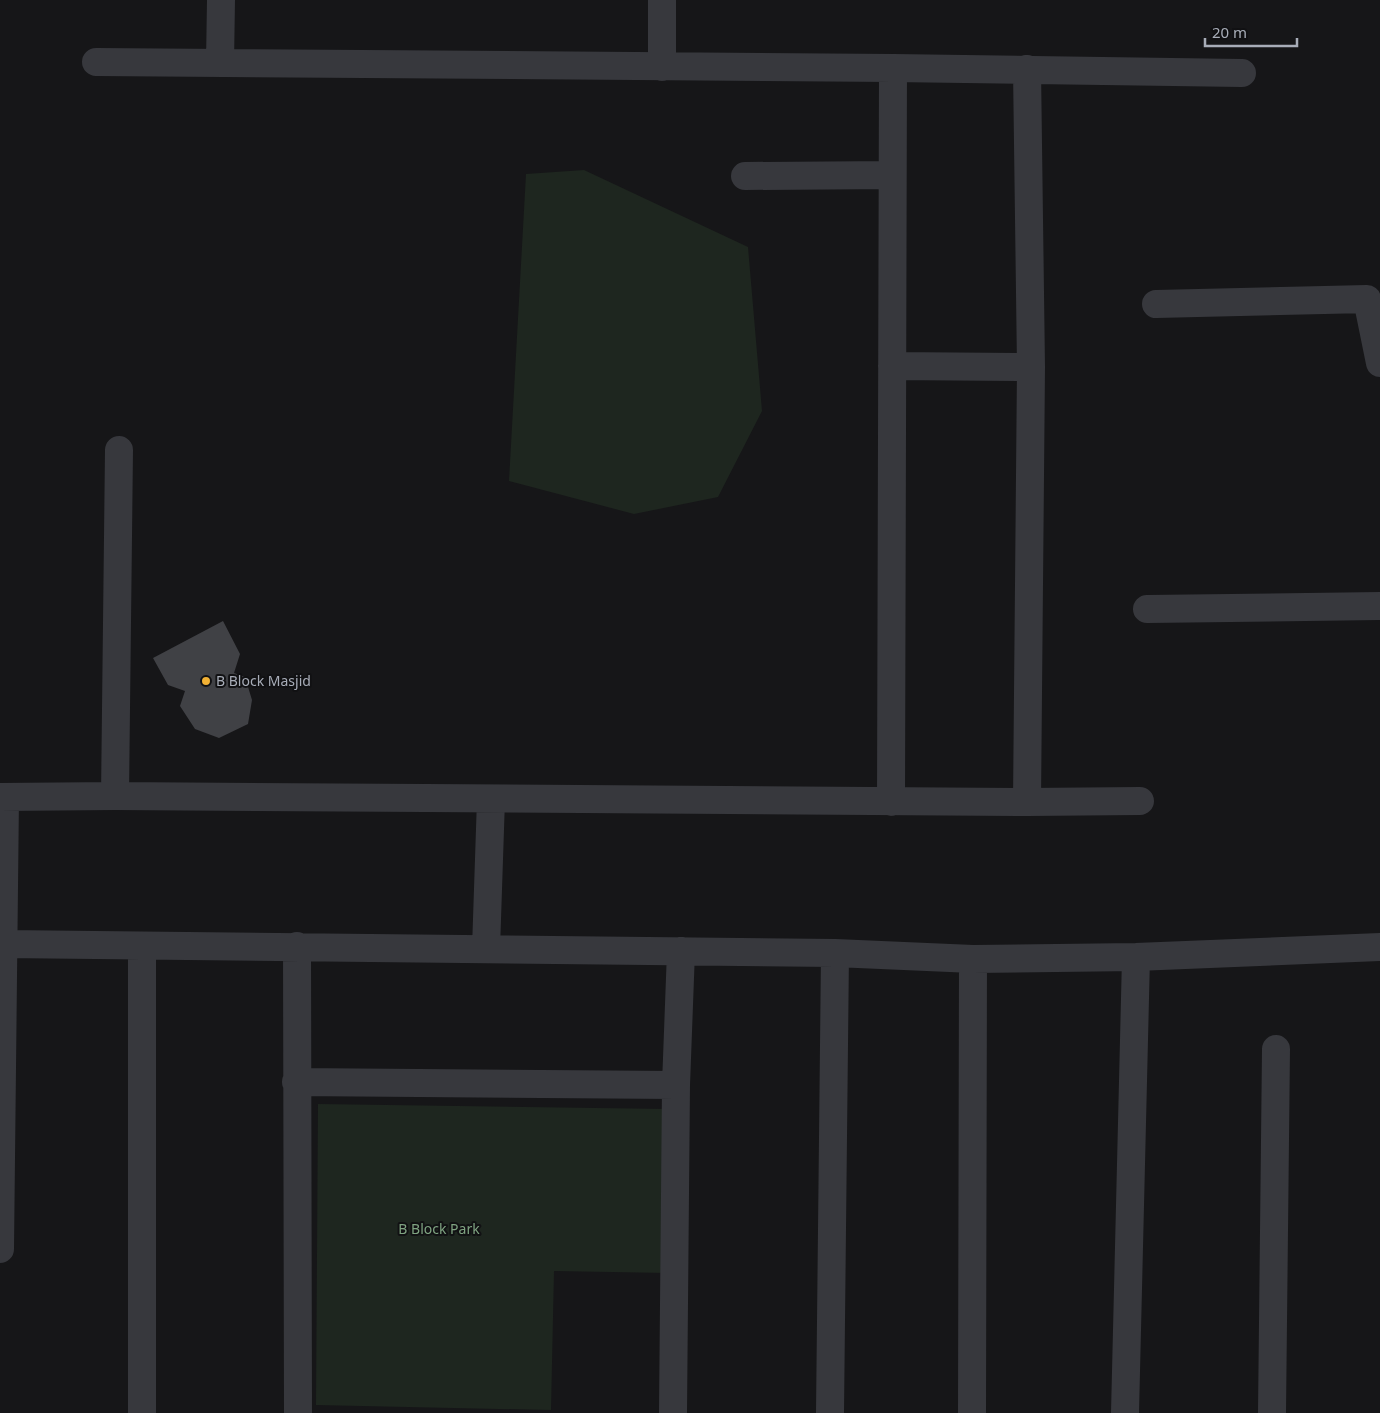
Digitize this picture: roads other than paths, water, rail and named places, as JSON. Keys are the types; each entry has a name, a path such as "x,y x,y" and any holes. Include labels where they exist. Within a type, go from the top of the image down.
{"street":[{"path":"220,0 220,63"},
{"path":"662,0 662,67"},
{"path":"96,62 1242,72"},
{"path":"891,802 892,68"},
{"path":"1027,69 1031,367 1027,802"},
{"path":"746,176 892,175"},
{"path":"1156,304 1367,299 1380,363"},
{"path":"892,366 1031,367"},
{"path":"115,796 119,450"},
{"path":"1147,610 1380,606"},
{"path":"0,1249 4,944 2,797 115,796 891,802 1140,801"},
{"path":"486,949 490,799"},
{"path":"4,944 142,947 297,946 835,953 973,959 1136,957 1380,947"},
{"path":"297,946 298,1413"},
{"path":"142,947 142,1413"},
{"path":"673,1413 676,1085 681,951"},
{"path":"830,1413 835,953"},
{"path":"1125,1413 1136,957"},
{"path":"972,1413 973,959"},
{"path":"1272,1413 1276,1049"},
{"path":"296,1082 676,1085"}],"place":[{"name":"B Block Masjid","path":"206,681"}],"park label":[{"name":"B Block Park","path":"439,1229"}]}
